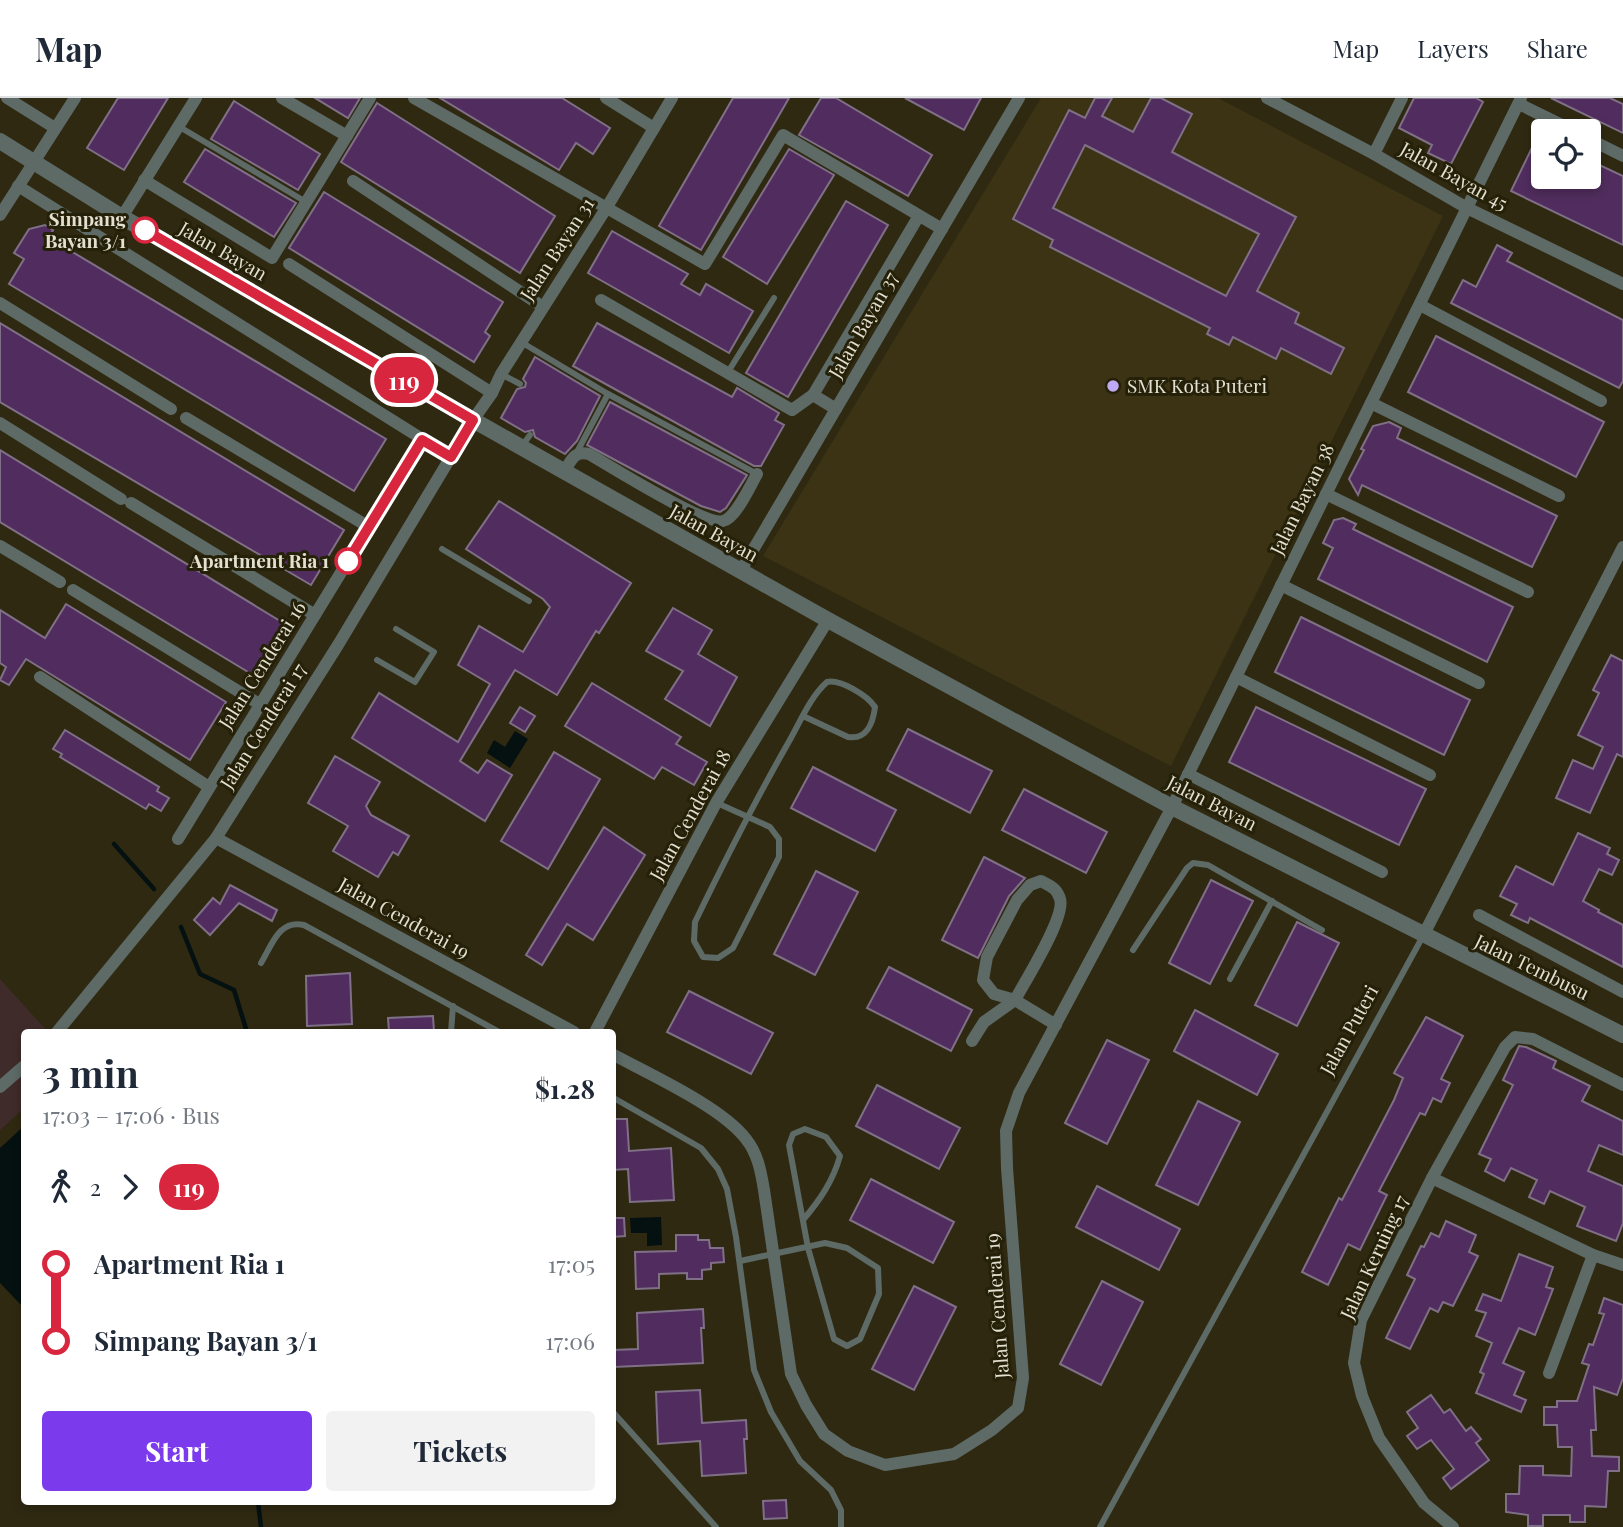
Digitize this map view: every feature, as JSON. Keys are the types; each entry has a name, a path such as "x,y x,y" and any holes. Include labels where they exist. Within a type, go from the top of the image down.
{"street":[{"path":"7,98 55,128"},
{"path":"0,215 75,98"},
{"path":"122,217 196,98"},
{"path":"282,98 347,136"},
{"path":"144,180 272,258 370,98"},
{"path":"414,98 705,264 783,135 942,229"},
{"path":"606,98 654,128"},
{"name":"Jalan Bayan 31","path":"473,420 672,98"},
{"name":"Jalan Bayan 37","path":"740,572 1019,98"},
{"name":"Jalan Bayan 45","path":"1267,98 1289,103 1467,208 1623,284"},
{"path":"1374,154 1402,98"},
{"path":"1520,101 1552,119"},
{"name":"Jalan Bayan 38","path":"1172,807 1520,101"},
{"name":"Jalan Bayan","path":"0,141 122,217 473,420 526,441 564,472 740,572 1172,807 1423,936"},
{"path":"1601,145 1623,156"},
{"path":"353,181 543,307"},
{"path":"18,186 451,457"},
{"path":"601,300 792,410 813,395 916,219"},
{"path":"289,264 492,393"},
{"path":"0,303 171,409"},
{"path":"1420,305 1601,401"},
{"path":"813,395 836,409"},
{"path":"1371,403 1559,496"},
{"path":"186,418 369,527"},
{"name":"Jalan Cenderai 17","path":"59,1029 216,838 338,645 473,420"},
{"path":"0,423 315,615"},
{"name":"Jalan Cenderai 16","path":"178,839 422,440"},
{"path":"564,472 576,454 589,454 690,511 714,521 723,521 732,516 757,474"},
{"path":"1326,494 1528,592"},
{"path":"0,546 60,582"},
{"name":"Jalan Puteri","path":"1423,936 1623,547"},
{"path":"1281,585 1479,683"},
{"path":"73,590 261,705"},
{"name":"Jalan Cenderai 18","path":"597,1029 716,803 828,620"},
{"path":"40,677 209,787"},
{"path":"1236,677 1430,775"},
{"path":"1188,774 1382,872"},
{"name":"Jalan Cenderai 19","path":"616,1056 724,1117 747,1139 759,1162 791,1374 824,1434 848,1451 885,1465 954,1454 992,1430 1018,1408 1023,1378 1006,1131 1020,1093 1172,807"},
{"name":"Jalan Cenderai 19","path":"216,838 568,1029"},
{"path":"972,1041 984,1022 1015,1000 1059,918 1062,901 1055,888 1041,881 1030,885 1017,900 987,957 983,981 994,994 1015,1000 1056,1025"},
{"path":"1479,915 1623,992"},
{"name":"Jalan Tembusu","path":"1423,936 1623,1035"},
{"name":"Jalan Keruing 17","path":"1453,1527 1424,1503 1379,1438 1362,1396 1354,1363 1361,1320 1432,1178 1505,1047 1515,1037 1533,1039 1623,1085"},
{"path":"0,1087 21,1069"},
{"path":"1432,1178 1593,1255 1623,1265"},
{"path":"1549,1373 1593,1255"}],"lane":[{"path":"178,126 307,202"},
{"path":"728,372 774,298"},
{"path":"521,342 608,394 757,474"},
{"path":"501,374 520,384"},
{"path":"576,454 608,394"},
{"path":"442,549 529,601"},
{"path":"377,660 415,682 433,652 396,629"},
{"path":"716,803 747,815 770,827 779,839 779,857 733,948 718,958 703,957 694,941 695,922 747,815 803,716 821,688 831,680 868,699 875,707 872,721 864,733 856,738 848,737 803,716"},
{"path":"1133,950 1187,868 1193,863 1208,865 1322,930"},
{"path":"1230,979 1272,901"},
{"path":"261,963 283,926 293,923 303,925 494,1029"},
{"name":"Jalan Puteri","path":"1100,1527 1423,936"},
{"path":"451,1029 453,1006"},
{"path":"616,1099 701,1148 718,1169 727,1189 740,1261 754,1370 771,1412 800,1461 831,1490 841,1510 841,1527"},
{"path":"740,1261 774,1256 808,1248 825,1243 847,1248 878,1268 879,1294 860,1339 847,1346 834,1339 808,1248 789,1145 793,1134 805,1129 826,1137 840,1156 835,1175 817,1204 803,1220"},
{"path":"616,1415 716,1527"}],"shaded area":[{"name":"SMK Kota Puteri","path":"1041,98 1218,98 1443,216 1171,766 763,556"},
{"path":"515,731 528,739 510,768 487,753 494,740 505,747"},
{"path":"0,979 45,1029 21,1029 21,1111 0,1130"},
{"path":"21,1129 21,1305 0,1283 0,1148"},
{"path":"661,1217 662,1245 647,1246 647,1233 631,1233 630,1218"}],"building":[{"path":"118,98 168,98 124,170 87,148"},
{"path":"315,98 360,98 348,118"},
{"path":"440,98 562,98 610,128 593,154 576,143 559,170"},
{"path":"733,98 789,98 701,250 659,226"},
{"path":"821,98 836,98 932,155 908,196 799,135"},
{"path":"905,98 981,98 964,130"},
{"path":"1095,98 1112,98 1102,116 1133,132 1151,98 1161,98 1192,114 1172,152 1296,217 1257,291 1299,313 1295,323 1344,348 1331,374 1281,348 1276,359 1233,337 1229,345 1207,334 1210,328 1050,247 1053,240 1013,219 1069,110 1085,118","holes":["1085,145 1259,234 1226,296 1053,208"]},
{"path":"1414,98 1476,98 1483,102 1451,164 1428,153 1432,145 1399,128"},
{"path":"1551,98 1610,98 1623,104 1623,133 1601,122 1601,119 1594,119"},
{"path":"234,101 320,154 298,190 211,139"},
{"path":"377,103 555,216 520,273 341,162"},
{"path":"205,149 296,203 274,237 184,182"},
{"path":"789,149 834,175 767,284 723,257"},
{"path":"1531,150 1531,189 1601,189 1601,166 1623,176 1623,245 1511,191"},
{"path":"324,192 503,302 485,332 490,336 474,362 289,248"},
{"path":"846,201 888,225 788,397 746,373"},
{"path":"45,225 53,230 49,238 386,439 354,491 9,284 24,259 14,253 29,229"},
{"path":"612,231 688,274 681,284 700,295 706,284 753,311 729,353 588,273"},
{"path":"1497,245 1512,253 1507,261 1623,320 1623,381 1619,388 1451,303 1463,280 1476,287"},
{"path":"0,323 344,530 311,585 0,402"},
{"path":"597,323 732,397 737,388 779,413 775,420 784,425 761,466 754,466 573,366"},
{"path":"1436,336 1604,422 1576,477 1408,392"},
{"path":"535,357 600,396 577,441 565,454 535,437 533,430 525,432 501,418 517,389 525,387 523,379"},
{"path":"610,402 747,475 726,508 720,512 701,506 587,445"},
{"path":"1389,422 1401,428 1397,438 1557,516 1532,567 1362,485 1358,495 1349,479 1364,450 1361,449 1373,426"},
{"path":"0,450 285,624 253,675 0,522"},
{"path":"499,501 631,583 599,633 596,631 557,695 515,670 460,761 478,773 487,760 512,775 485,821 352,738 379,693 458,742 490,684 458,665 479,626 523,652 550,607 543,599 466,549"},
{"path":"1343,518 1356,524 1353,529 1513,607 1487,662 1318,579 1333,548 1323,543 1334,520"},
{"path":"66,604 226,702 190,760 26,659 9,685 0,680 6,667 0,663 0,610 45,638"},
{"path":"673,608 712,630 698,654 737,677 710,726 665,699 683,671 646,651"},
{"path":"1301,617 1470,700 1444,755 1275,672"},
{"path":"1611,655 1623,661 1623,757 1617,754 1590,813 1556,798 1573,760 1593,769 1603,747 1578,735 1599,693 1593,690"},
{"path":"592,683 681,737 676,744 707,762 694,785 662,767 654,779 565,726"},
{"path":"520,707 535,716 525,732 510,723"},
{"path":"1256,707 1426,789 1399,845 1229,762"},
{"path":"908,729 992,771 970,813 887,770"},
{"path":"65,730 159,787 157,791 169,798 161,811 149,804 146,809 60,757 62,754 53,749"},
{"path":"554,752 600,779 548,869 501,841"},
{"path":"335,756 380,782 366,806 371,815 409,836 398,855 393,852 378,877 333,851 348,826 308,803"},
{"path":"813,767 896,810 875,851 791,808"},
{"path":"1024,789 1107,832 1086,873 1002,830"},
{"path":"604,827 645,855 593,940 567,924 542,965 526,955"},
{"path":"1578,833 1610,848 1607,854 1619,860 1612,875 1599,869 1583,901 1623,925 1623,967 1530,918 1528,923 1511,915 1517,904 1500,896 1516,866 1553,885"},
{"path":"984,857 1025,878 1009,896 978,958 942,940"},
{"path":"816,871 858,892 815,975 774,954"},
{"path":"1211,880 1253,901 1210,984 1169,963"},
{"path":"230,885 277,910 272,921 239,903 210,935 194,920 213,898 220,904"},
{"path":"1297,922 1339,943 1297,1026 1255,1005"},
{"path":"889,967 972,1010 951,1051 867,1008"},
{"path":"350,973 352,1024 307,1026 306,976"},
{"path":"689,991 773,1033 751,1074 667,1032"},
{"path":"1195,1010 1278,1054 1257,1095 1174,1051"},
{"path":"433,1016 434,1029 389,1029 388,1018"},
{"path":"1426,1017 1463,1036 1441,1079 1450,1083 1441,1102 1433,1098 1425,1115 1420,1113 1379,1191 1387,1195 1360,1250 1348,1244 1328,1285 1302,1272 1339,1198 1342,1200 1394,1100 1403,1078 1394,1073"},
{"path":"1107,1040 1149,1060 1107,1144 1065,1123"},
{"path":"1519,1046 1556,1061 1553,1068 1590,1086 1582,1101 1623,1121 1623,1155 1599,1145 1588,1171 1623,1186 1623,1223 1616,1241 1577,1226 1585,1207 1550,1191 1544,1204 1529,1197 1537,1180 1511,1168 1504,1181 1485,1171 1491,1159 1479,1154 1513,1085 1503,1080"},
{"path":"877,1085 960,1128 939,1169 856,1126"},
{"path":"1198,1101 1240,1122 1198,1205 1156,1185"},
{"path":"616,1119 627,1119 629,1151 671,1148 674,1200 630,1202 628,1169 616,1170"},
{"path":"871,1179 954,1222 933,1263 850,1220"},
{"path":"1097,1186 1180,1229 1159,1270 1076,1227"},
{"path":"616,1218 624,1218 625,1236 616,1237"},
{"path":"1446,1221 1476,1235 1469,1252 1478,1256 1453,1306 1443,1302 1438,1312 1430,1308 1410,1349 1386,1338 1415,1279 1407,1275 1421,1246 1424,1247 1431,1233 1439,1237"},
{"path":"676,1235 698,1235 698,1240 709,1240 710,1248 723,1248 724,1262 711,1263 711,1269 702,1270 702,1279 687,1279 687,1273 659,1274 659,1288 636,1289 635,1252 676,1251"},
{"path":"1519,1254 1553,1267 1546,1287 1553,1289 1535,1335 1519,1328 1503,1363 1524,1372 1514,1395 1526,1400 1521,1412 1476,1393 1484,1374 1480,1372 1492,1343 1476,1336 1486,1313 1476,1310 1483,1294 1501,1301"},
{"path":"1102,1281 1143,1302 1101,1385 1060,1364"},
{"path":"914,1286 956,1307 914,1390 872,1369"},
{"path":"1604,1298 1623,1305 1623,1378 1617,1395 1594,1387 1596,1430 1591,1430 1592,1456 1619,1457 1619,1471 1608,1471 1606,1507 1585,1506 1585,1522 1570,1522 1570,1515 1543,1515 1543,1526 1528,1526 1528,1515 1506,1512 1506,1494 1519,1494 1520,1466 1543,1466 1543,1475 1571,1476 1572,1447 1558,1447 1557,1425 1544,1425 1544,1407 1557,1407 1557,1401 1577,1401 1589,1365 1582,1363 1589,1344 1593,1345 1604,1314 1599,1313"},
{"path":"703,1309 703,1363 616,1367 616,1350 638,1349 637,1313"},
{"path":"700,1390 702,1423 746,1420 746,1473 702,1476 700,1441 658,1444 656,1392"},
{"path":"1431,1395 1444,1413 1450,1409 1466,1431 1471,1427 1481,1439 1476,1443 1489,1460 1451,1489 1443,1478 1454,1469 1431,1440 1417,1449 1407,1436 1418,1428 1407,1412"},
{"path":"786,1500 787,1518 764,1519 763,1501"}],"waterway":[{"path":"114,844 154,889"},
{"path":"181,927 200,974 234,990 246,1029"},
{"path":"258,1505 261,1527"}],"bus line":[{"name":"119","path":"145,230 473,420 451,457 422,440 348,561"}],"place":[{"name":"Simpang Bayan 3/1","path":"145,230"},
{"name":"SMK Kota Puteri","path":"1113,386"},
{"name":"Apartment Ria 1","path":"348,561"}]}
